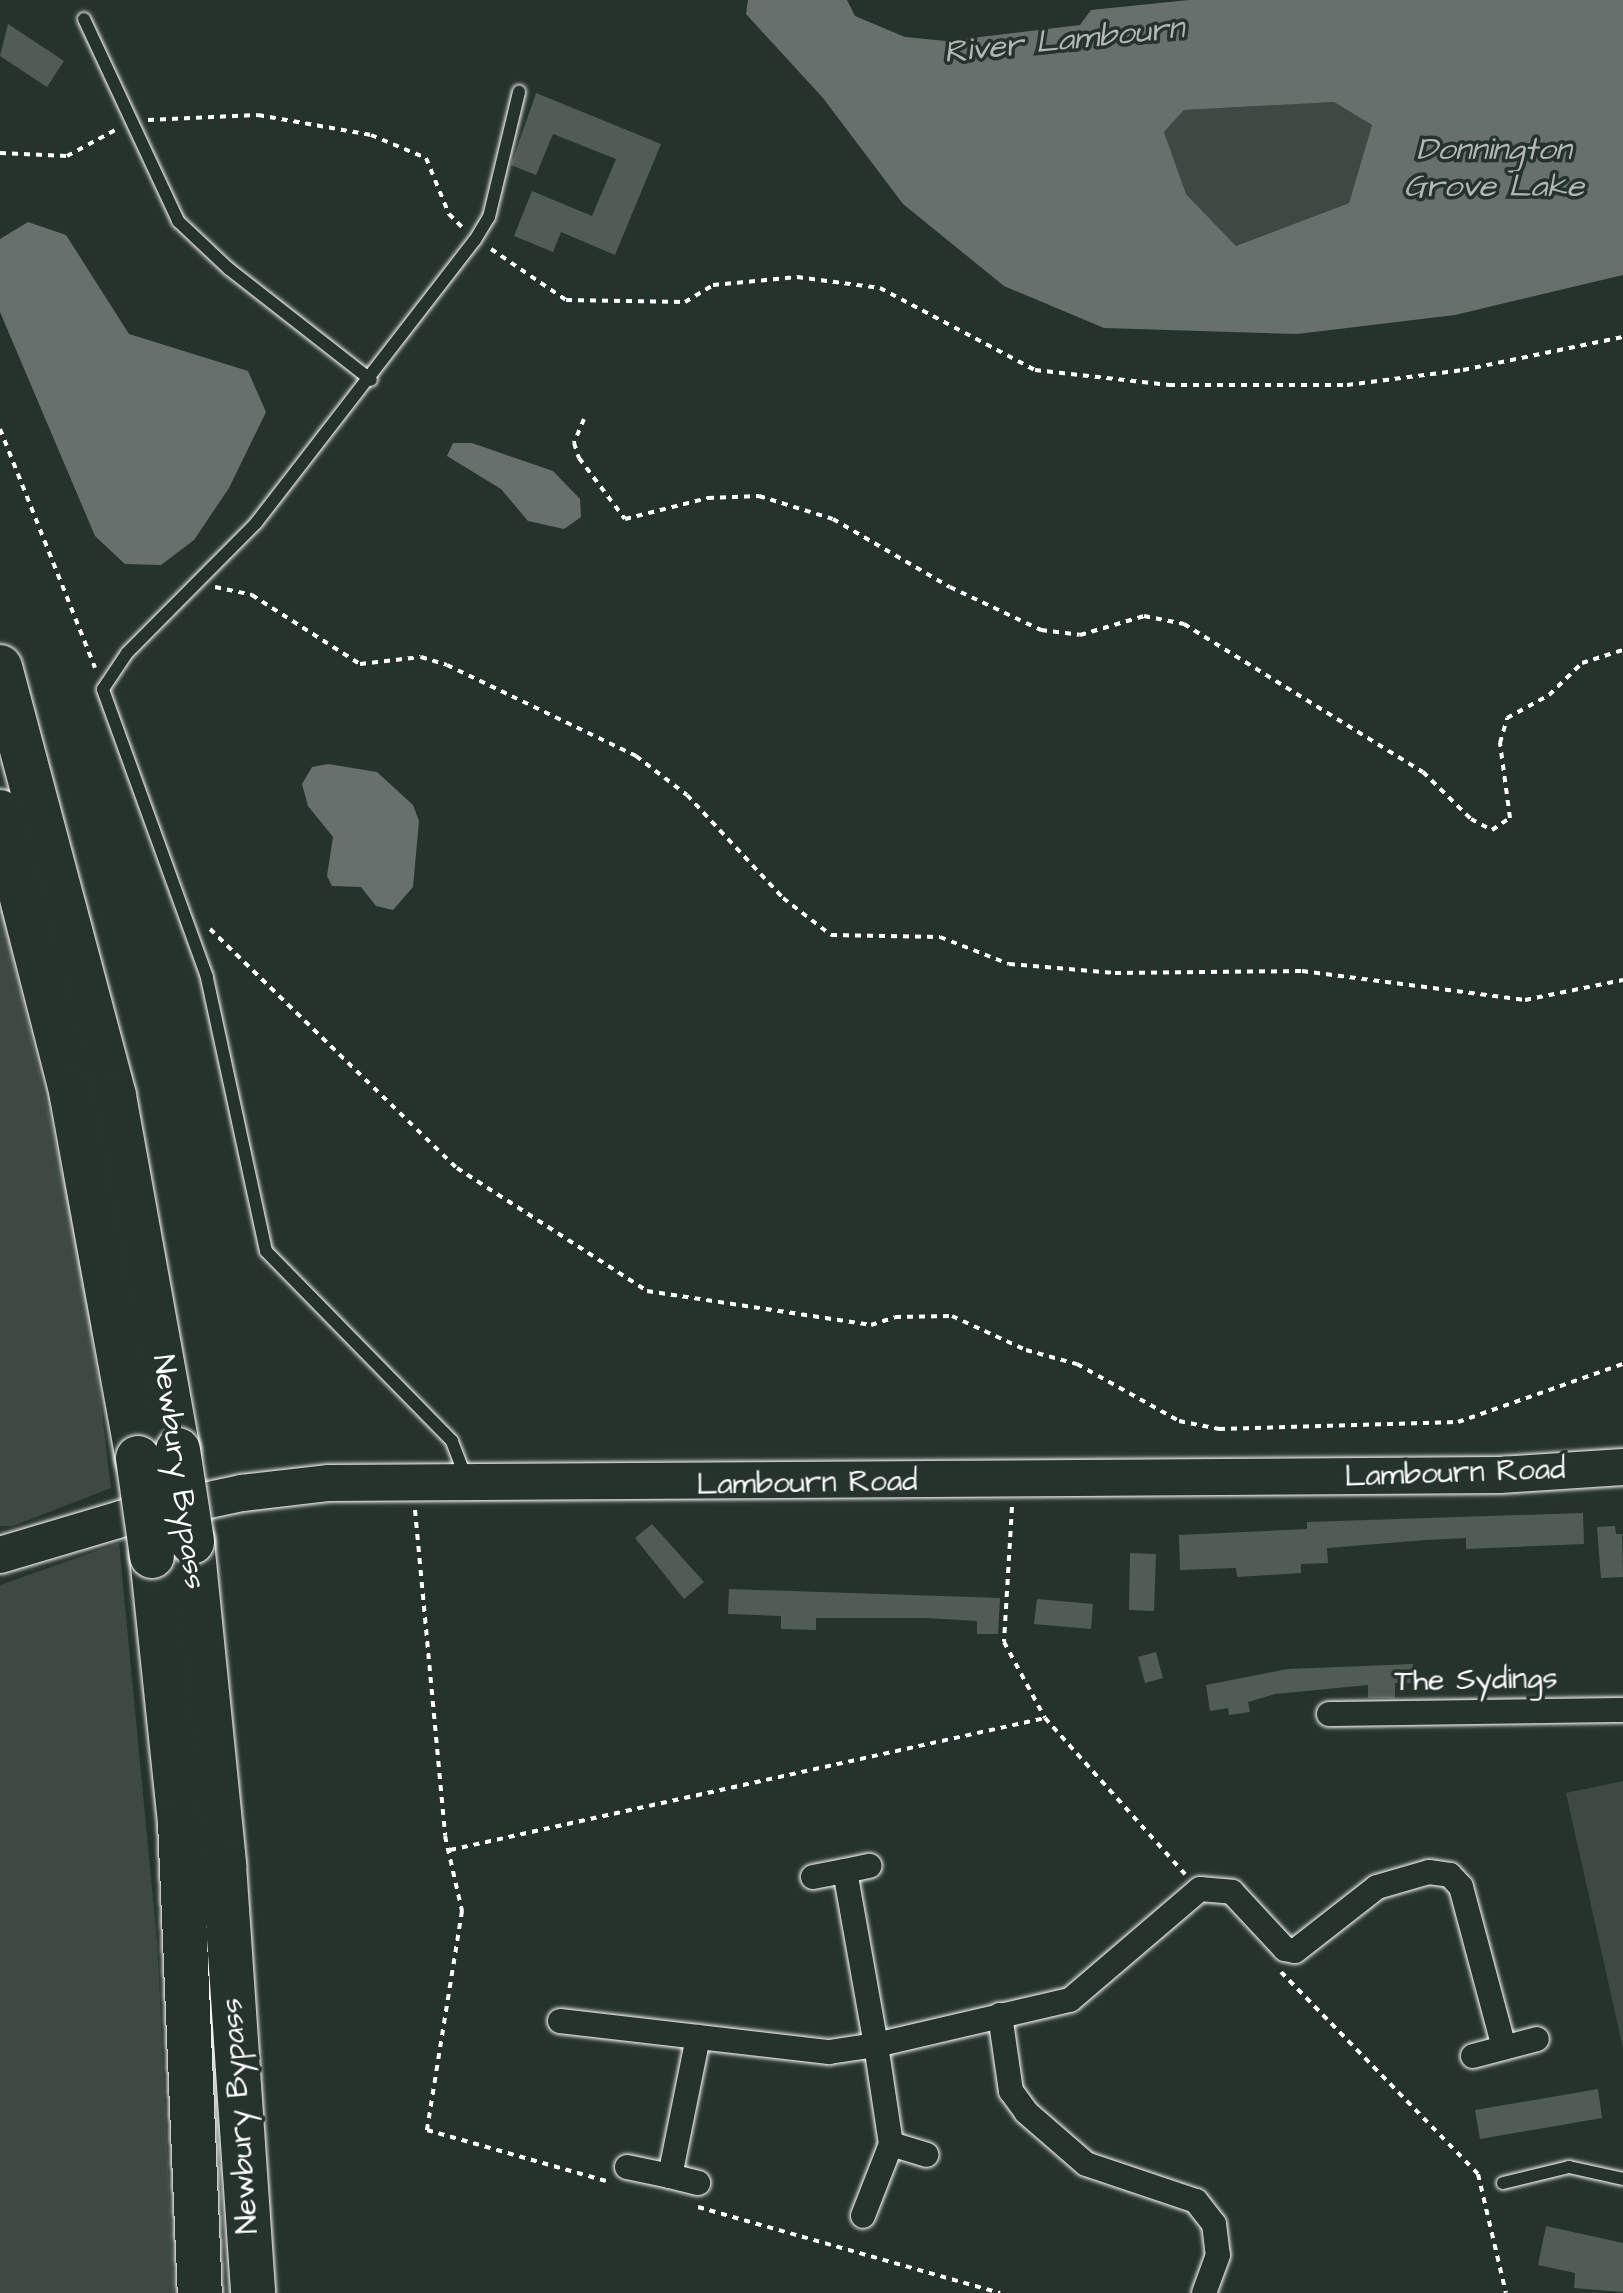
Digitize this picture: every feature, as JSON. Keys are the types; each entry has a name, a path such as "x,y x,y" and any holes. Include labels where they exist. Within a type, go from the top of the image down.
{"highway":[{"name":"Newbury Bypass","path":"0,667 114,1096 158,1454 224,1865 253,2293"},
{"name":"Newbury Bypass","path":"0,812 158,1454"},
{"name":"Newbury Bypass","path":"172,1549 200,2293"}],"street":[{"name":"Lambourn Road","path":"0,1555 81,1529 242,1493 412,1481 617,1485 1421,1476 1623,1467"},
{"name":"The Sydings","path":"1329,1714 1623,1710"},
{"path":"813,1877 869,1866"},
{"path":"845,1871 891,2144 863,2216"},
{"path":"560,2021 829,2052 876,2045 1070,2000 1200,1889 1232,1892 1285,1949 1295,1951 1350,1902 1429,1872 1450,1875 1461,1887 1504,2047"},
{"path":"1000,2015 1011,2091 1026,2112 1086,2164 1196,2201 1214,2224 1218,2255 1204,2293"},
{"path":"670,2176 698,2037"},
{"path":"1473,2056 1537,2039"},
{"path":"891,2144 926,2155"},
{"path":"625,2176 670,2176 691,2193"}],"lane":[{"path":"84,19 178,221 229,269 371,380"},
{"path":"467,1481 452,1441 266,1251 207,977 103,689 127,653 256,523 371,380 475,240 489,217 519,92"},
{"path":"1503,2183 1569,2167 1623,2179"}],"path":[{"path":"0,153 67,156 133,120 258,115 371,135 426,158 449,214 475,240 566,300 685,302 713,285 797,277 880,288 1035,370 1169,385 1347,385 1463,370 1623,337"},
{"path":"584,419 574,443 579,458 625,519 708,498 759,496 833,519 950,587 1041,630 1080,635 1144,616 1184,624 1423,772 1471,819 1492,830 1510,818 1500,743 1507,718 1549,695 1582,663 1623,650"},
{"path":"0,429 103,689"},
{"path":"205,597 215,587 252,595 360,664 421,657 447,665 636,756 687,795 783,898 831,935 940,937 1009,964 1115,973 1302,971 1525,1000 1623,980"},
{"path":"207,926 433,1148 647,1291 871,1325 895,1317 952,1316 1026,1350 1077,1364 1179,1421 1219,1429 1458,1422 1623,1364"},
{"path":"412,1481 450,1850 462,1911 427,2130 625,2176"},
{"path":"450,1850 1045,1718"},
{"path":"691,2193 1000,2293"}],"shaded area":[{"path":"1334,102 1372,125 1349,203 1236,246 1186,194 1164,132 1184,110"},
{"path":"0,902 84,1266 111,1488 13,1526 0,1526"},
{"path":"119,1543 157,1941 174,2293 0,2293 0,1585"},
{"path":"1623,1781 1623,2048 1566,1793"}],"water":[{"name":"Donnington Grove Lake","path":"748,0 847,0 855,16 905,37 946,41 1080,25 1091,10 1189,0 1623,0 1623,275 1455,315 1297,334 1104,328 1004,286 903,204 823,98 746,14","holes":["1334,102 1372,125 1349,203 1236,246 1186,194 1164,132 1184,110"]},
{"path":"28,222 66,235 129,334 248,371 266,412 229,488 194,540 161,565 125,564 95,536 0,312 0,239"},
{"path":"453,443 472,443 553,471 580,499 581,517 564,529 528,521 501,489 447,456"},
{"path":"328,764 377,772 413,805 419,821 413,887 393,910 376,906 361,887 332,886 327,876 333,837 308,806 302,784 312,767"}],"building":[{"path":"8,24 64,61 47,87 0,56"},
{"path":"536,93 661,144 615,255 561,232 553,252 514,236 532,191 592,216 616,159 553,134 536,175 511,165"},
{"path":"1583,1513 1584,1544 1466,1549 1466,1538 1426,1540 1327,1548 1328,1563 1301,1564 1301,1573 1237,1577 1236,1568 1180,1570 1179,1535 1307,1529 1307,1522"},
{"path":"652,1524 704,1582 684,1599 635,1538"},
{"path":"1615,1526 1616,1534 1622,1534 1623,1577 1601,1578 1597,1527"},
{"path":"1130,1553 1156,1554 1154,1611 1129,1610"},
{"path":"729,1589 1000,1598 998,1634 977,1634 977,1621 927,1618 816,1618 816,1630 781,1629 781,1616 728,1614"},
{"path":"1037,1599 1093,1604 1091,1629 1034,1624"},
{"path":"1156,1652 1163,1678 1145,1683 1138,1657"},
{"path":"1413,1664 1414,1683 1395,1683 1395,1698 1368,1698 1368,1685 1275,1694 1248,1702 1250,1712 1229,1715 1228,1708 1210,1711 1206,1685 1288,1669"},
{"path":"1598,2089 1602,2118 1480,2139 1475,2110"},
{"path":"1546,2226 1623,2243 1623,2292 1574,2288 1575,2273 1538,2265"}],"water label":[{"name":"River Lambourn","path":"1064,41"}]}
